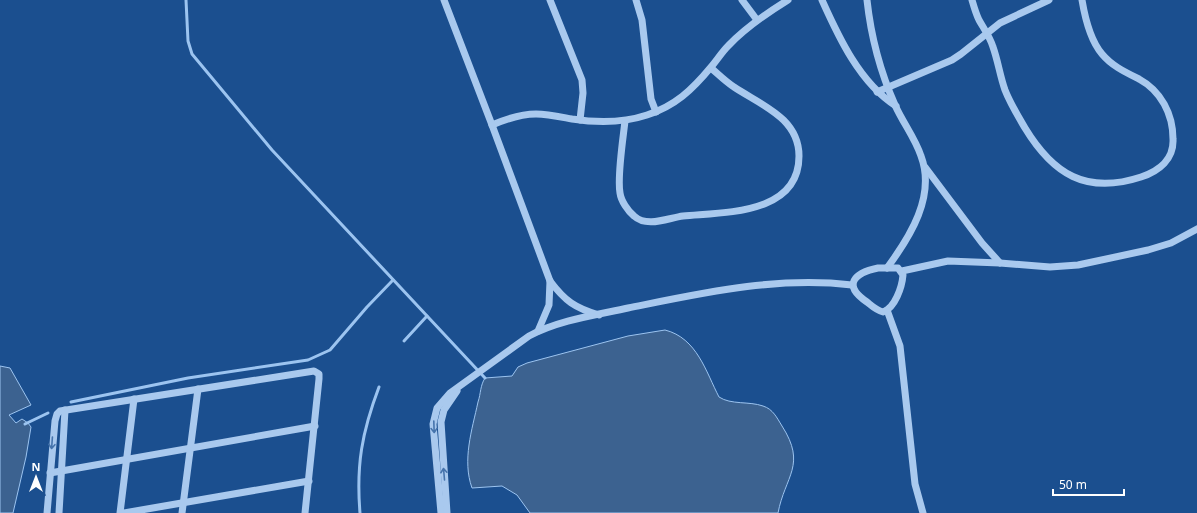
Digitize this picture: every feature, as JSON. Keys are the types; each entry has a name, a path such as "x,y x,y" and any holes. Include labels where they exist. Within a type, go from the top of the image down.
{"street":[{"path":"444,0 550,281 564,299 582,310 599,315"},
{"path":"550,0 582,80 583,93 580,120"},
{"path":"636,0 642,20 651,99 656,112"},
{"path":"742,0 757,20"},
{"path":"492,124 506,119 538,114 580,120 613,122 625,121 656,112 673,105 711,68 728,46 757,20 788,0"},
{"path":"822,0 847,49 877,92 896,106"},
{"path":"867,0 872,41 888,87 924,165 982,243 1000,263"},
{"path":"972,0 979,21 993,45 1008,97 1037,146 1053,164 1071,176 1097,182 1123,182 1149,174 1160,168 1172,151 1173,131 1168,110 1160,96 1151,88 1115,66 1101,53 1086,20 1082,0"},
{"path":"877,92 925,73 952,60 966,51 1006,19 1049,0"},
{"path":"625,121 620,193 629,211 640,220 656,222 683,216 739,211 754,208 775,199 786,189 797,170 798,149 794,135 782,118 733,86 711,68"},
{"path":"887,268 908,236 920,209 926,188 924,165"},
{"path":"902,271 902,285 891,308 883,312 861,298 853,289 852,285 856,276 862,273 887,268 898,268 902,271 939,262 1000,263 1050,267 1078,265 1154,249 1171,243 1197,229"},
{"path":"538,331 549,305 550,281"},
{"path":"440,513 434,419 440,402 450,392 461,386 486,366 538,331 599,315 700,292 801,282 852,285"},
{"path":"887,310 900,346 915,484 923,513"},
{"path":"47,513 55,417 57,414 65,410 309,370 317,371 319,378 305,513"},
{"path":"447,513 441,416 448,403 461,386"},
{"path":"182,513 198,389"},
{"path":"120,513 134,399"},
{"path":"59,513 65,410"},
{"path":"50,473 315,426"},
{"path":"124,513 309,481"}],"water":[{"path":"665,330 676,334 693,348 705,367 719,397 729,401 766,407 778,420 789,439 793,451 794,461 778,513 530,513 517,495 502,486 472,488 468,467 469,445 481,387 485,378 512,376 518,367 527,363 628,336"},
{"path":"0,366 10,368 31,405 9,415 16,423 22,419 31,427 26,457 13,513 0,513"}],"waterway":[{"path":"186,0 188,41 192,54 272,150 485,378"},
{"path":"71,402 188,378 308,360 330,350 367,307 393,280"},
{"path":"404,341 427,316"},
{"path":"360,513 359,479 364,434 379,387"},
{"path":"25,424 48,413"}]}
